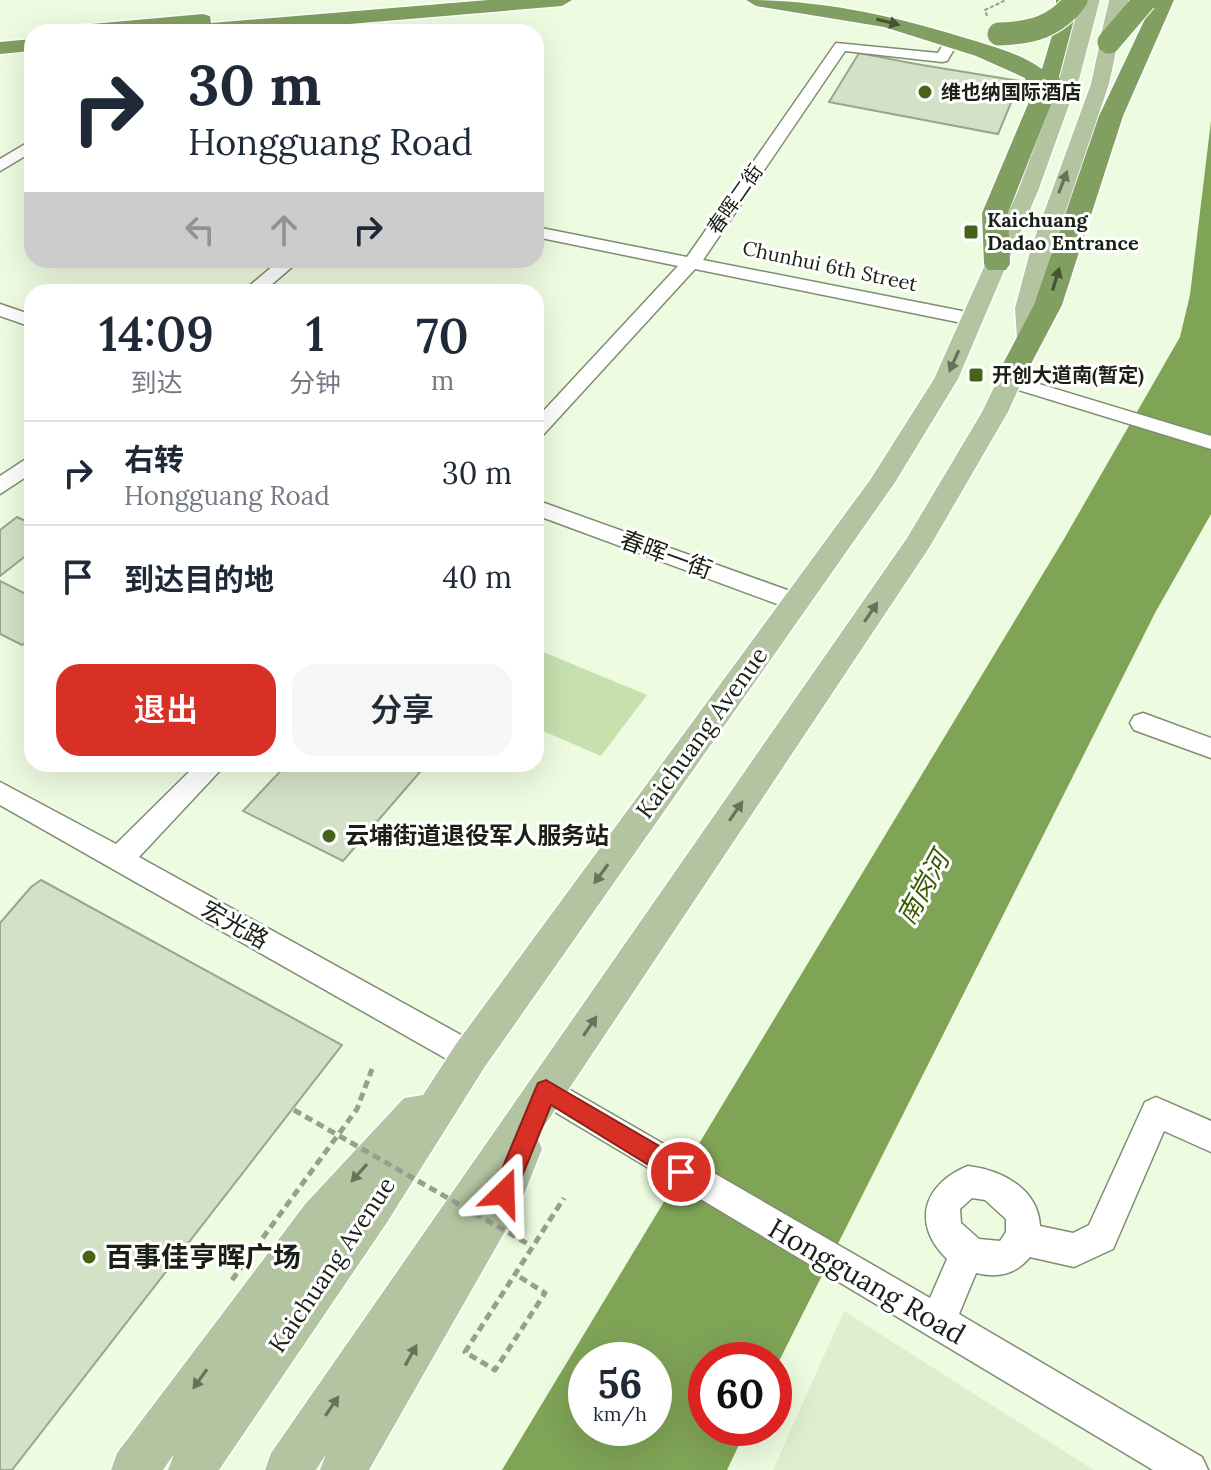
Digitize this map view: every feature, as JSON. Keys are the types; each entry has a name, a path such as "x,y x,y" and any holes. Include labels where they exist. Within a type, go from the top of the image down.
{"highway":[{"path":"158,24 425,0"},
{"path":"363,24 562,0"},
{"path":"756,0 856,15 952,41 1027,69 1035,75 1041,95"},
{"path":"997,264 995,213 1031,128 1041,95 1049,82 1062,36 1066,0"},
{"path":"925,11 955,27 999,34 1048,27 1065,17 1076,0"},
{"path":"1109,42 1157,2"},
{"path":"1011,378 1048,305 1111,116 1141,53 1157,2"},
{"path":"1062,36 1085,31 1106,34 1125,40 1141,53"},
{"path":"0,38 24,36"},
{"path":"0,48 24,46"}],"main road":[{"name":"Kaichuang Avenue","path":"191,1470 371,1210 470,1056 796,602 930,409 997,264 1069,80 1090,0"},
{"path":"288,1470 919,542 972,454 1029,339 1027,308 1053,208 1100,84 1119,0"},
{"path":"134,1470 321,1217 470,1056"},
{"path":"343,1470 504,1193 546,1090"}],"street":[{"name":"春晖二街","path":"544,422 693,261 841,46 942,58 952,41"},
{"path":"0,166 24,150"},
{"name":"Chunhui 6th Street","path":"544,233 972,319"},
{"path":"261,284 281,268"},
{"path":"1011,378 1211,443"},
{"path":"0,487 24,468"},
{"name":"春晖一街","path":"544,510 796,602"},
{"path":"1143,723 1211,748"},
{"path":"118,860 205,772"},
{"name":"宏光路","path":"0,792 470,1056"},
{"name":"Hongguang Road","path":"546,1090 1189,1470"},
{"path":"1023,1239 1074,1250 1101,1237 1156,1112 1211,1137"},
{"path":"968,1182 994,1185 1016,1202 1025,1227 1023,1239 1008,1257 995,1261 967,1254 947,1233 943,1220 948,1196 968,1182"},
{"path":"938,1322 967,1254"}],"path":[{"path":"992,4 1006,0"},
{"path":"232,1280 357,1109 372,1069"},
{"path":"294,1110 530,1245"},
{"path":"520,1277 545,1293 495,1370 465,1352 530,1245 564,1198"}],"shaded area":[{"path":"544,652 647,695 601,756 544,731"},
{"path":"844,1311 1094,1470 773,1470 784,1446 792,1446 792,1427"}],"water":[{"name":"南岗河","path":"1211,121 1211,514 1155,613 789,1342 688,1342 688,1446 738,1446 727,1470 502,1470 568,1361 568,1446 672,1446 672,1342 579,1342 1064,539 1180,337 1190,295"}],"building":[{"name":"维也纳国际酒店","path":"859,53 1020,81 998,134 829,102"},
{"path":"17,517 24,520 24,557 0,576 0,530"},
{"path":"0,581 24,593 24,643 0,634"},
{"name":"云埔街道退役军人服务站","path":"280,772 420,772 343,861 243,811"},
{"name":"百事佳亨晖广场","path":"41,880 342,1045 12,1470 0,1470 0,923 31,887"}],"place":[{"name":"维也纳国际酒店","path":"925,92"},
{"name":"Kaichuang Dadao Entrance","path":"971,232"},
{"name":"开创大道南(暂定)","path":"976,375"},
{"name":"云埔街道退役军人服务站","path":"329,836"},
{"name":"百事佳亨晖广场","path":"89,1257"}],"route":[{"path":"504,1193 546,1090 681,1172"}]}
